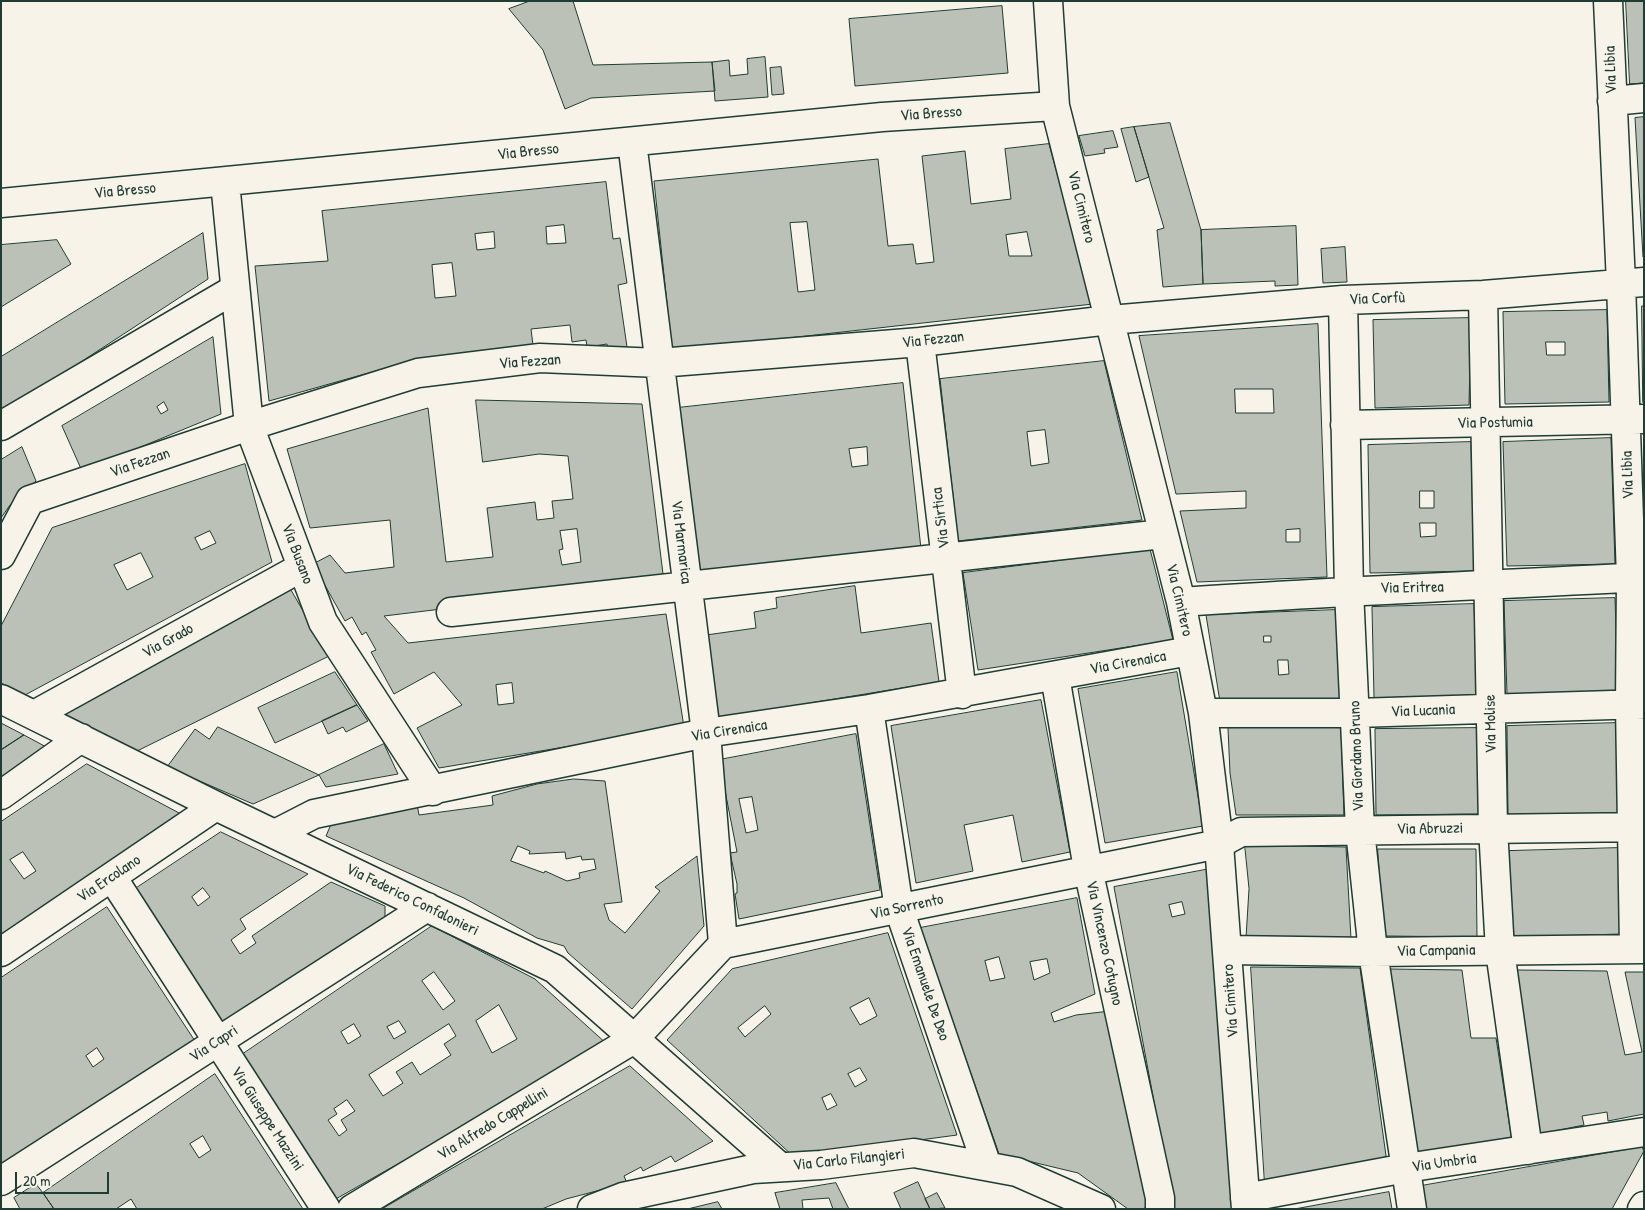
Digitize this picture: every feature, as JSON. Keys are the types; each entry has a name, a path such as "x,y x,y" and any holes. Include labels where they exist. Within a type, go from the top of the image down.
{"street":[{"name":"Via Cimitero","path":"1048,1 1055,106 1181,602 1203,713 1219,844 1246,1203"},
{"name":"Via Libia","path":"1608,1 1612,101 1633,282 1639,949"},
{"path":"1612,101 1644,98"},
{"name":"Via Bresso","path":"1,203 882,117 1055,106"},
{"name":"Via Marmarica","path":"632,142 706,733 722,944"},
{"name":"Via Busano","path":"225,182 249,426 323,622 433,790"},
{"name":"Via Corfù","path":"1110,320 1343,300 1483,295 1633,282"},
{"path":"1,426 235,288"},
{"name":"Via Molise","path":"1483,295 1493,828 1500,951 1528,1150"},
{"name":"Via Giordano Bruno","path":"1343,300 1349,590 1360,830 1373,952 1412,1209"},
{"name":"Via Fezzan","path":"1,555 30,500 249,426 418,373 540,358 659,363 920,342 1110,320"},
{"name":"Via Sirtica","path":"920,342 962,694"},
{"name":"Via Postumia","path":"1345,425 1635,419"},
{"path":"452,612 1163,534"},
{"name":"Via Grado","path":"34,715 302,566"},
{"name":"Via Eritrea","path":"1181,602 1349,590 1487,586 1637,577"},
{"name":"Via Cirenaica","path":"275,834 314,814 706,733 962,694 1190,652"},
{"name":"Via Vincenzo Cotugno","path":"1055,676 1088,869 1160,1198 1160,1209"},
{"name":"Via Federico Confalonieri","path":"1,699 216,806 555,969 780,1167"},
{"name":"Via Lucania","path":"1203,713 1356,713 1637,704"},
{"name":"Via Emanuele De Deo","path":"869,709 899,909 987,1166"},
{"path":"1,795 82,738"},
{"name":"Via Ercolano","path":"1,952 216,806"},
{"name":"Via Abruzzi","path":"1219,844 1241,832 1638,827"},
{"name":"Via Sorrento","path":"722,944 1219,844"},
{"name":"Via Giuseppe Mazzini","path":"112,876 326,1209"},
{"name":"Via Capri","path":"1,1180 427,907"},
{"path":"634,1039 722,944"},
{"name":"Via Campania","path":"1227,950 1373,952 1639,949"},
{"name":"Via Alfredo Cappellini","path":"352,1209 634,1039"},
{"name":"Via Umbria","path":"1246,1203 1406,1168 1644,1132"},
{"name":"Via Carlo Filangieri","path":"592,1209 623,1197 753,1169 914,1154 1017,1172 1101,1209"}],"building":[{"path":"530,1 573,1 593,65 712,62 715,91 591,98 565,109 543,50 509,9"},
{"path":"1626,1 1644,1 1644,83 1630,84"},
{"path":"1002,6 1008,73 855,86 849,19"},
{"path":"765,57 768,97 715,101 712,62 729,60 730,76 748,74 747,59"},
{"path":"781,67 784,94 772,95 770,68"},
{"path":"1644,117 1644,257 1643,257 1635,118"},
{"path":"1170,123 1201,230 1203,284 1163,287 1157,230 1164,228 1134,127"},
{"path":"1134,127 1149,177 1136,182 1121,129"},
{"path":"1113,131 1118,147 1104,149 1105,153 1085,156 1079,136"},
{"path":"1049,144 1093,304 672,351 654,181 878,159 888,246 913,244 916,264 934,262 922,156 965,151 971,204 1011,199 1005,149","holes":["807,222 815,290 798,292 790,223","1027,232 1032,256 1009,256 1006,235"]},
{"path":"606,182 613,239 620,238 627,283 618,285 627,347 608,350 607,344 587,347 586,340 572,342 570,325 531,329 533,345 418,359 269,401 255,266 328,261 322,211","holes":["564,225 566,243 547,244 546,227","494,232 495,248 477,250 475,234","452,263 456,296 435,298 432,265"]},
{"path":"1296,226 1298,285 1275,286 1275,281 1203,284 1201,230"},
{"path":"203,233 208,279 1,414 1,357"},
{"path":"57,240 71,264 1,307 1,245"},
{"path":"1345,247 1347,282 1323,283 1321,249"},
{"path":"1642,306 1644,306 1643,402"},
{"path":"1607,310 1609,402 1505,404 1503,312","holes":["1546,342 1565,342 1565,355 1547,355"]},
{"path":"1471,318 1469,405 1375,408 1373,320"},
{"path":"1318,324 1327,577 1197,582 1180,511 1246,508 1246,491 1176,494 1139,336","holes":["1235,389 1273,389 1274,413 1236,413","1300,529 1300,542 1286,542 1286,530"]},
{"path":"213,337 221,414 82,471 62,426","holes":["164,402 168,410 161,414 157,407"]},
{"path":"1104,361 1142,520 958,541 940,379","holes":["1045,430 1049,463 1031,466 1027,432"]},
{"path":"903,383 921,549 698,579 677,408","holes":["867,447 868,465 852,467 849,449"]},
{"path":"476,400 642,404 664,582 384,616 408,643 666,614 684,727 439,768 417,728 462,705 434,672 394,694 371,652 376,650 366,632 362,635 352,617 345,621 313,564 330,555 345,573 394,567 390,520 310,528 287,449 428,408 446,562 493,557 487,508 535,502 537,520 554,518 552,501 573,499 568,456 539,454 483,462","holes":["577,529 581,562 562,565 559,550 563,549 560,531","512,683 514,703 498,705 496,685"]},
{"path":"1611,438 1615,564 1507,566 1503,442"},
{"path":"1471,442 1474,571 1370,573 1368,445","holes":["1420,491 1434,491 1434,508 1420,508","1420,523 1436,523 1436,536 1421,537"]},
{"path":"22,447 36,481 10,505 1,518 1,460"},
{"path":"245,464 272,562 25,695 1,683 1,626 52,528","holes":["210,531 216,543 201,550 195,538","141,553 153,577 127,590 114,565"]},
{"path":"1150,549 1173,640 978,670 963,573"},
{"path":"855,586 861,633 931,623 939,682 718,718 706,635 756,628 754,612 777,608 776,598"},
{"path":"291,590 329,656 133,753 63,720 64,709"},
{"path":"1615,598 1618,691 1507,694 1504,601"},
{"path":"1474,604 1477,695 1374,698 1372,607"},
{"path":"1336,610 1340,700 1220,702 1206,615","holes":["1264,636 1271,636 1271,642 1264,642","1278,660 1288,660 1289,674 1279,675"]},
{"path":"335,672 357,705 275,743 258,708"},
{"path":"1177,672 1203,826 1105,843 1078,689"},
{"path":"1041,700 1070,852 1022,862 1013,815 964,825 973,871 916,883 891,726"},
{"path":"357,705 368,721 346,732 343,727 328,734 322,721"},
{"path":"1,723 24,735 1,750"},
{"path":"1618,723 1619,815 1508,816 1507,726"},
{"path":"218,727 319,775 253,804 167,767 195,729 209,739"},
{"path":"1341,727 1344,815 1236,815 1230,773 1228,728"},
{"path":"1478,728 1479,814 1376,815 1375,729"},
{"path":"856,734 880,890 739,919 735,894 737,893 737,884 730,853 737,852 719,760","holes":["752,797 758,830 746,833 739,799"]},
{"path":"24,735 50,749 1,782 1,750"},
{"path":"384,744 398,774 326,787 319,775"},
{"path":"87,764 181,814 1,935 1,822","holes":["23,852 36,871 24,879 10,860"]},
{"path":"574,779 605,781 622,902 604,904 609,920 625,933 660,891 655,887 697,856 704,926 632,1009 568,953 564,946 537,938 464,898 326,836 335,815 417,804 419,815 493,805 492,796 537,784","holes":["518,846 530,851 529,854 565,852 566,859 581,856 582,860 594,859 596,869 579,873 580,878 567,881 545,871 544,873 511,861"]},
{"path":"221,832 308,874 240,919 246,929 231,940 240,954 256,943 252,936 331,882 385,906 385,917 221,1025 132,891","holes":["203,888 210,897 198,906 192,897"]},
{"path":"1245,845 1346,847 1351,939 1246,938 1249,889"},
{"path":"1619,848 1622,934 1511,937 1509,851"},
{"path":"1378,849 1476,849 1477,937 1384,936"},
{"path":"1210,869 1236,1209 1174,1209 1114,887","holes":["1182,902 1185,914 1172,917 1169,905"]},
{"path":"1077,898 1095,994 1051,1013 1054,1022 1076,1015 1110,1011 1153,1203 1143,1209 1128,1209 1078,1173 999,1154 920,928","holes":["999,957 1005,978 990,981 985,961","1047,959 1050,973 1034,980 1030,962"]},
{"path":"107,907 195,1041 1,1169 1,978","holes":["97,1048 104,1059 93,1067 86,1056"]},
{"path":"432,926 535,979 608,1045 334,1200 240,1056","holes":["434,972 455,1001 443,1010 422,981","499,1005 517,1039 492,1053 476,1021","399,1021 406,1032 394,1039 387,1027","354,1024 361,1036 348,1044 341,1032","449,1024 456,1036 444,1044 451,1055 420,1075 412,1062 396,1072 403,1083 383,1096 369,1075","347,1100 355,1111 341,1120 347,1130 339,1136 328,1120 337,1114 334,1109"]},
{"path":"888,933 957,1135 794,1157 667,1040 732,969","holes":["869,998 877,1016 860,1025 850,1008","765,1006 771,1014 745,1037 738,1028","860,1068 867,1080 855,1087 848,1074","831,1094 837,1105 827,1110 822,1098"]},
{"path":"1251,967 1360,968 1387,1163 1265,1185"},
{"path":"1389,969 1462,970 1471,1038 1496,1038 1512,1141 1418,1157"},
{"path":"1517,970 1607,971 1625,1055 1642,1052 1625,972 1644,972 1644,1114 1608,1121 1607,1112 1582,1116 1584,1125 1540,1134"},
{"path":"630,1066 713,1141 675,1162 671,1156 643,1171 641,1167 624,1176 627,1183 566,1199 542,1209 382,1209"},
{"path":"215,1074 303,1209 137,1209 131,1199 116,1209 54,1209 43,1193","holes":["203,1136 211,1150 199,1158 190,1144"]},
{"path":"1642,1147 1644,1151 1612,1209 1425,1209 1421,1186"},
{"path":"918,1182 930,1209 901,1209 894,1193"},
{"path":"836,1183 849,1209 833,1209 829,1198 802,1200 803,1209 780,1209 775,1193"},
{"path":"36,1184 54,1209 20,1209 14,1198"},
{"path":"1389,1192 1392,1209 1295,1209"},
{"path":"937,1193 945,1208 930,1209 925,1199"},
{"path":"718,1202 722,1209 688,1209"}]}
